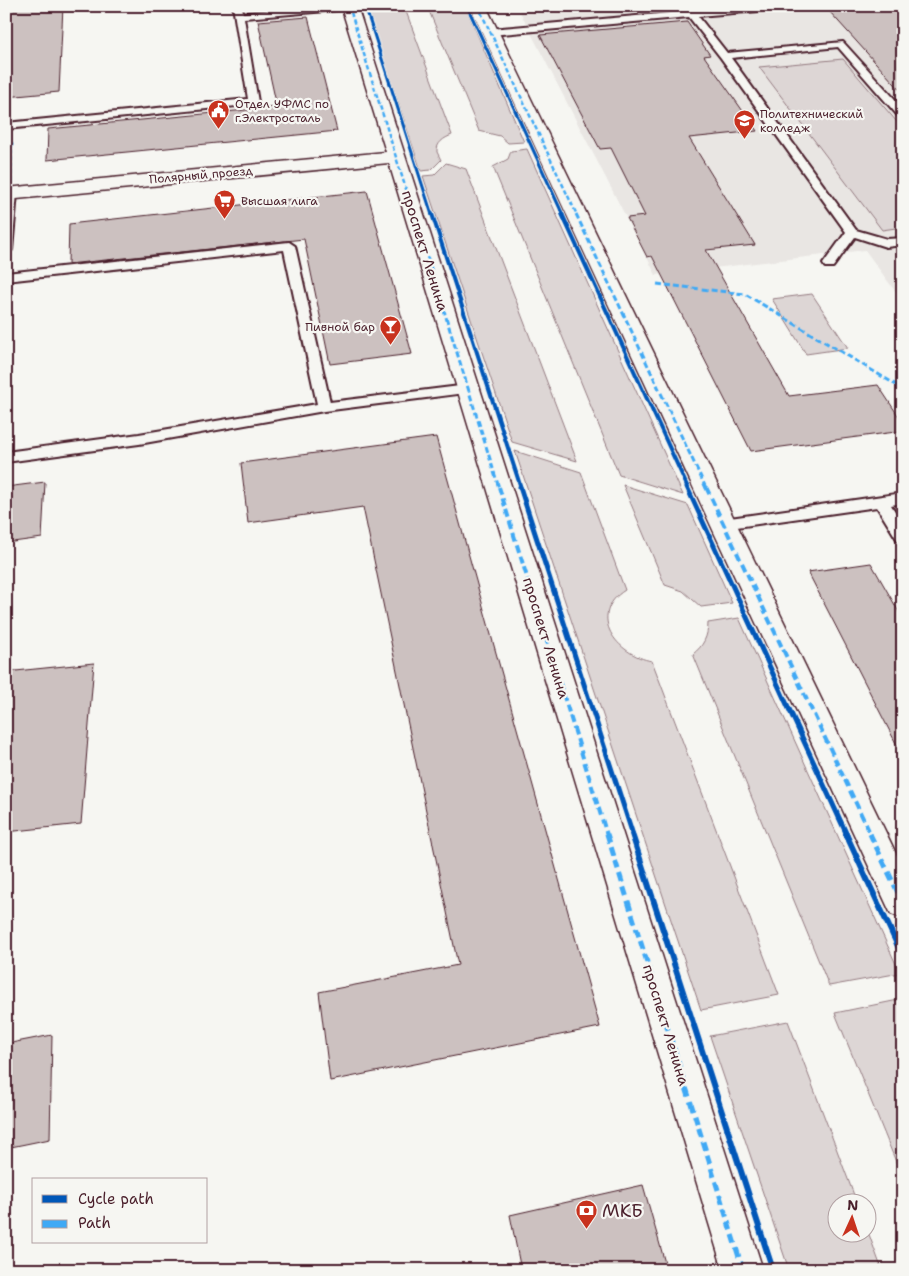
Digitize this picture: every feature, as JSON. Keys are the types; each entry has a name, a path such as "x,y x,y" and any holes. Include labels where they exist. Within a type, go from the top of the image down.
{"street":[{"name":"проспект Ленина","path":"349,6 743,1270"},
{"path":"478,6 903,902"},
{"name":"Полярный проезд","path":"9,194 395,157"}],"lane":[{"path":"6,126 253,102 238,11 349,6"},
{"path":"490,32 781,6"},
{"path":"691,14 724,56 852,232 886,243 903,241"},
{"path":"724,56 840,44 903,115"},
{"path":"6,250 9,194"},
{"path":"829,264 852,232"},
{"path":"6,277 289,246 324,407"},
{"path":"6,457 138,440 324,407 468,389"},
{"path":"723,524 903,498"},
{"path":"881,502 903,538"}],"shaded area":[{"path":"366,6 404,6 452,135 439,143 437,152 441,160 431,170 421,171"},
{"path":"427,6 465,6 524,142 508,143 500,136 479,131"},
{"name":"Политехнический колледж","path":"559,6 903,6 903,302 865,250 656,275 519,10"},
{"path":"843,59 903,129 903,227 882,230 759,67"},
{"path":"527,149 683,495 619,475 493,167 508,159 511,151"},
{"path":"446,163 466,169 577,461 512,442 423,176 434,175"},
{"path":"812,294 848,348 806,354 772,299"},
{"path":"515,451 581,472 625,590 614,600 608,611 607,622 611,633 628,651 652,661 779,995 701,1010"},
{"path":"623,485 688,505 732,603 701,607 683,591 665,585"},
{"path":"739,618 900,973 829,986 693,654 704,641 708,623"},
{"path":"903,999 903,1179 835,1013"},
{"path":"788,1021 854,1194 826,1194 826,1244 872,1244 882,1270 789,1270 710,1036"}],"building":[{"path":"6,6 63,6 59,92 6,97"},
{"path":"903,6 903,93 829,11"},
{"path":"308,17 337,131 47,160 48,129 277,107 258,21"},
{"path":"687,22 710,55 704,56 757,131 689,138 755,245 706,250 789,396 878,385 903,423 903,431 751,451 652,256 647,257 627,218 645,216 611,148 600,149 540,35"},
{"path":"367,191 412,354 330,364 304,239 68,264 69,224"},
{"path":"436,437 600,1027 330,1081 319,992 458,965 363,507 248,523 241,463"},
{"path":"45,482 42,538 6,543 6,487"},
{"path":"871,563 903,619 903,757 808,572"},
{"path":"94,663 81,824 6,832 6,672"},
{"path":"52,1035 50,1139 6,1148 6,1044"},
{"path":"643,1185 667,1270 521,1270 510,1215"}],"marked path":[{"path":"349,6 743,1270"},
{"path":"478,6 903,903"},
{"path":"6,139 12,143 11,193"},
{"path":"657,284 745,294 903,389"}],"cycle path":[{"path":"365,6 773,1270"},
{"path":"467,6 903,957"}],"place":[{"name":"Отдел УФМС по г.Электросталь","path":"219,130"},
{"name":"Политехнический колледж","path":"744,140"},
{"name":"Высшая лига","path":"225,220"},
{"name":"Пивной бар","path":"391,346"},
{"name":"МКБ","path":"586,1230"}]}
